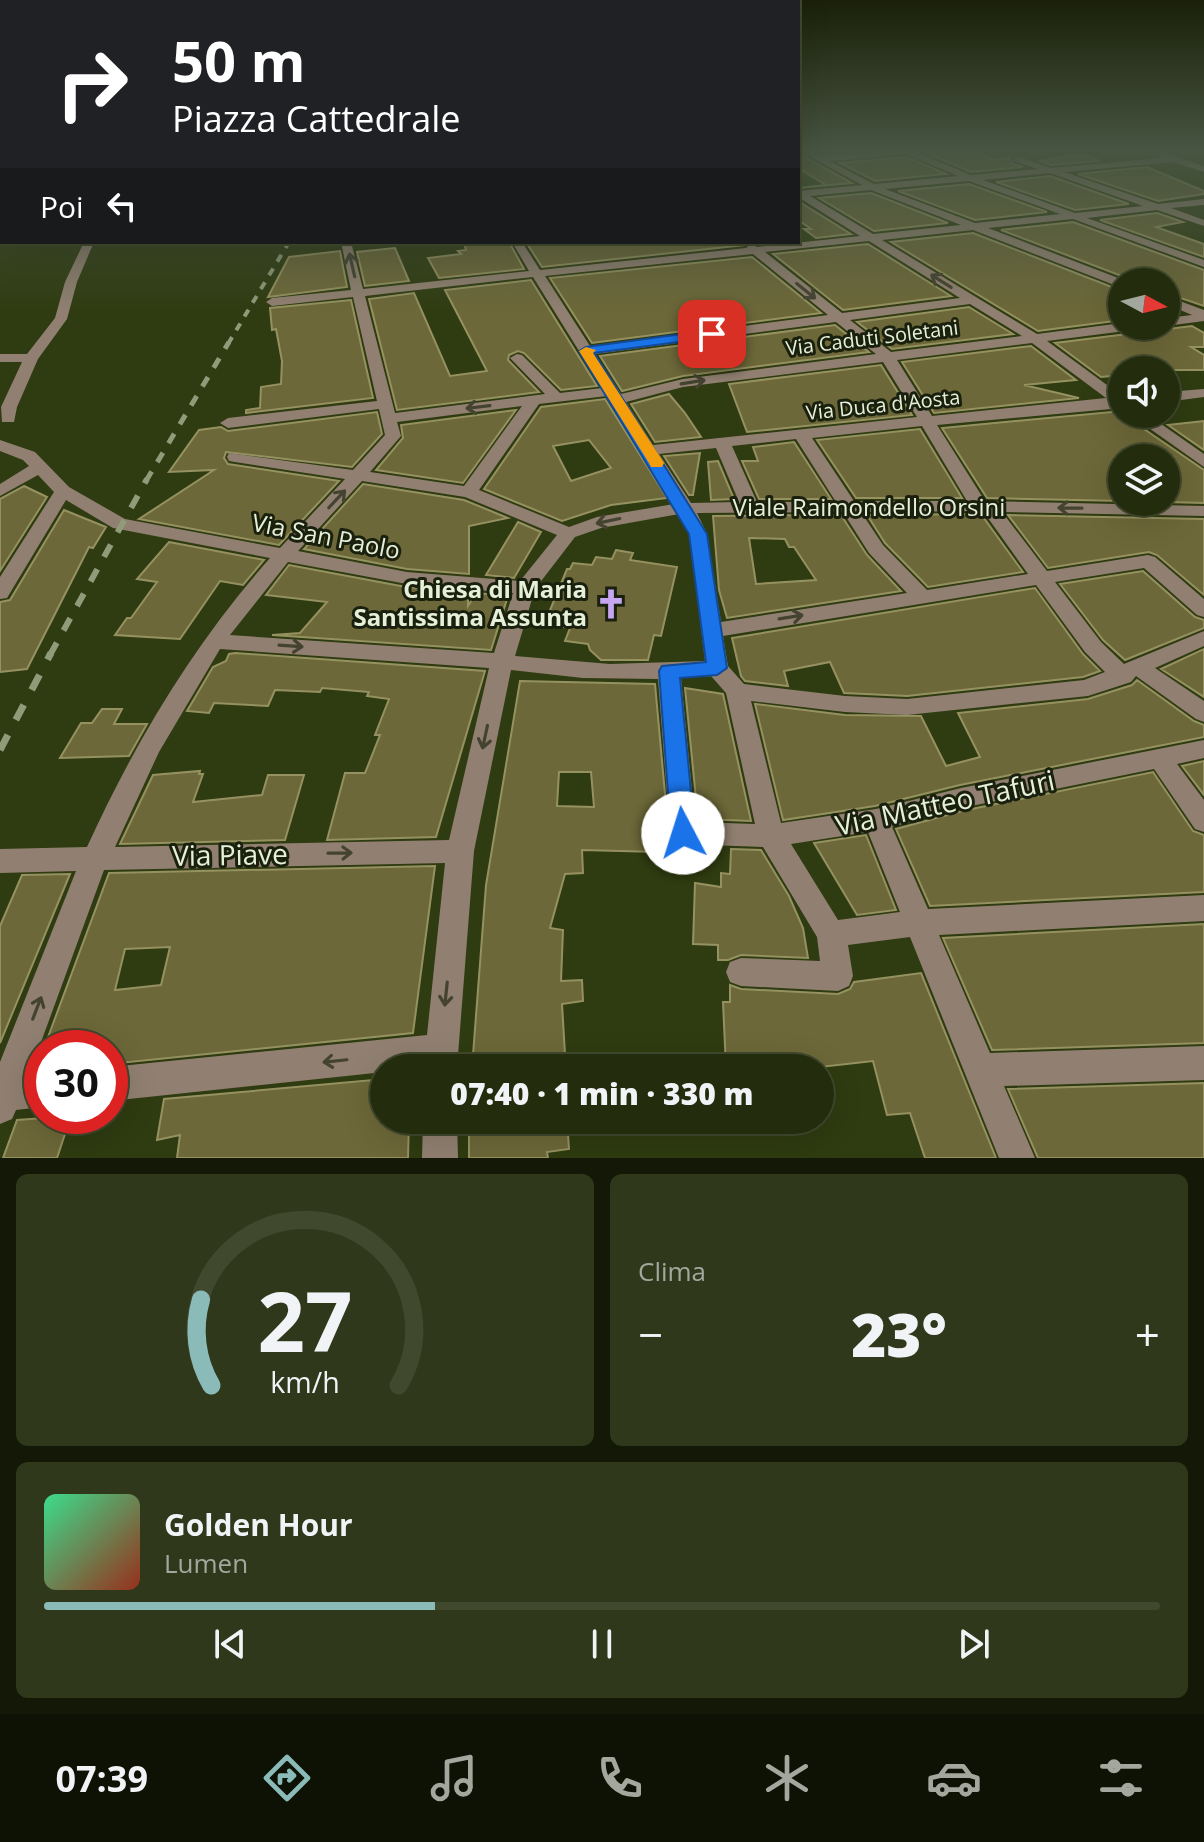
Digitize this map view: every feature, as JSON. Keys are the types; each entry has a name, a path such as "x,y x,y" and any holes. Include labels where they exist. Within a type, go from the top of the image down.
{"street":[{"path":"817,205 1034,338 1108,392"},
{"path":"918,205 1108,279"},
{"path":"1043,205 1204,264"},
{"path":"1152,205 1204,223"},
{"path":"800,243 1176,205"},
{"path":"34,462 4,420 31,358 61,319 71,282 88,244"},
{"path":"2,1099 94,858 166,716 214,641 284,556 393,436 346,244"},
{"path":"518,244 685,508 698,534 717,668 737,691 771,836 831,934 838,976 741,972"},
{"path":"272,302 780,244"},
{"path":"750,246 887,356 983,506 1044,578 1093,647 1204,713"},
{"path":"586,351 972,300"},
{"path":"1180,306 1204,316"},
{"path":"1180,320 1204,316"},
{"name":"Via Caduti Soletani","path":"228,423 614,395 683,383 1108,329"},
{"path":"0,358 31,358"},
{"path":"517,358 556,397"},
{"path":"1180,396 1204,393"},
{"path":"469,492 534,400"},
{"name":"Via Duca d'Aosta","path":"648,450 1108,403"},
{"path":"1157,428 1204,462"},
{"path":"801,434 876,549 920,595"},
{"path":"722,442 751,508"},
{"path":"0,445 34,462"},
{"path":"235,457 469,492 568,533 525,588 502,661 460,851 440,1054"},
{"path":"0,491 34,462"},
{"name":"Via San Paolo","path":"34,462 63,491 120,524 407,578 525,588"},
{"path":"0,593 63,491"},
{"name":"Viale Raimondello Orsini","path":"568,533 608,520 685,508 983,506 1204,511"},
{"path":"714,630 1148,561 1204,610"},
{"path":"737,691 845,704 907,707 1088,688 1132,672 1204,638"},
{"path":"214,641 502,661 538,668 669,671 717,668"},
{"name":"Via Matteo Tafuri","path":"669,671 683,833 771,836 876,820 961,798 1204,749"},
{"path":"1161,760 1204,821"},
{"path":"876,820 1017,1158"},
{"name":"Via Piave","path":"0,861 460,851"},
{"path":"831,934 919,923 1204,908"},
{"path":"981,1070 1204,1063"},
{"path":"128,1083 370,1064"},
{"path":"2,1099 24,1094"},
{"path":"440,1134 440,1158"}],"building":[{"path":"800,205 851,234 816,238 804,229 811,229 800,221"},
{"path":"831,205 902,205 948,223 874,231"},
{"path":"935,205 1028,205 1047,212 975,220"},
{"path":"1061,205 1120,205 1075,210"},
{"path":"1157,213 1183,222 1156,227 1204,244 1204,257 1100,220"},
{"path":"1073,222 1204,270 1204,306 1180,298 1180,268 1108,268 1108,271 1001,230"},
{"path":"973,233 1108,286 1108,322 1038,331 891,242"},
{"path":"464,244 510,244 524,269 439,278 428,258 461,254 458,251 466,250"},
{"path":"527,244 746,244 745,245 542,267"},
{"path":"868,244 951,296 843,310 773,254"},
{"path":"395,248 409,281 365,286 357,252"},
{"path":"340,251 347,287 268,297 289,257"},
{"path":"752,257 821,313 592,343 550,278"},
{"path":"531,280 597,386 561,390 524,353 518,351 509,355 508,360 539,392 397,410 369,299 414,293 450,376 487,371 445,290"},
{"path":"351,300 373,398 246,413 246,410 260,408 261,387 281,384 282,361 276,329 272,330 270,308"},
{"path":"969,307 1013,334 892,349 857,322"},
{"path":"835,325 869,352 683,376 622,391 600,356"},
{"path":"1192,326 1204,333 1204,347 1191,347 1204,355 1204,370 1180,370 1180,356 1108,356 1108,376 1101,377 1055,343 1108,336 1108,340 1180,340 1180,327"},
{"path":"1031,346 1076,380 1024,385 1079,398 934,413 902,362"},
{"path":"881,365 912,415 747,432 729,384"},
{"path":"669,394 701,437 655,442 631,404"},
{"path":"605,399 667,498 611,505 562,521 484,489 541,407","holes":["589,440 611,468 571,481 553,446"]},
{"path":"516,410 463,483 376,470 403,438 401,425"},
{"path":"377,412 382,434 352,467 226,452 224,458 228,464 339,481 279,545 139,519 214,470 169,472 199,430 221,427 228,431"},
{"path":"1108,412 1108,428 1142,428 1166,444 1108,444 1108,501 987,498 942,428"},
{"path":"1204,421 1204,450 1172,428 1180,428 1180,424"},
{"path":"920,429 962,498 856,498 817,440"},
{"path":"794,442 831,499 759,499 742,461 758,461 753,447"},
{"path":"700,453 693,495 689,495 664,456"},
{"path":"1180,454 1204,470 1204,503 1180,502"},
{"path":"718,461 734,499 711,500 708,462"},
{"path":"363,484 464,500 508,518 469,526 469,574 407,569 304,549"},
{"path":"24,486 47,497 0,571 0,499"},
{"path":"64,510 106,527 93,548 89,547 27,669 0,672 0,602 10,600"},
{"path":"981,514 1023,572 928,587 885,543 867,515"},
{"path":"841,515 867,555 901,591 727,618 719,590 713,516","holes":["749,538 785,539 816,580 756,584"]},
{"path":"1008,515 1204,519 1204,595 1157,555 1149,552 1048,568"},
{"path":"518,522 541,532 514,578 486,575"},
{"path":"169,542 264,560 243,585 220,581 180,639 115,635 157,582 137,579"},
{"name":"Chiesa di Maria Santissima Assunta","path":"616,550 633,553 630,560 677,567 661,636 654,635 648,660 601,660 588,644 565,641 570,628 563,627 565,618 548,615 567,569 573,563 592,565 596,557 612,559"},
{"path":"289,565 406,587 468,592 468,606 476,593 508,596 491,650 272,635 300,633 327,602 266,595"},
{"path":"1143,571 1195,617 1204,620 1204,628 1125,660 1103,640 1060,584"},
{"path":"1035,588 1083,654 1100,671 1083,677 907,696 844,693 830,662 784,671 788,686 745,681 732,638"},
{"path":"1204,649 1204,697 1161,669"},
{"path":"235,653 485,671 436,837 327,840 345,773 365,773 380,735 375,735 389,699 367,696 369,692 322,688 320,692 275,690 268,706 214,703 209,713 187,711 213,667"},
{"path":"1137,680 1204,725 1204,737 960,785 875,806 783,820 755,704 845,715 921,716 946,766 980,757 958,713 1088,699 1132,685"},
{"path":"520,681 655,684 669,838 656,838 657,852 582,850 583,873 565,874 550,928 563,930 561,981 582,980 583,1001 562,1004 565,1054 473,1054 486,885","holes":["559,772 591,772 594,807 557,806"]},
{"path":"685,688 723,694 751,821 698,819"},
{"path":"102,709 122,709 114,724 147,724 129,756 60,758 81,723 92,723"},
{"path":"1204,761 1204,795 1182,766"},
{"path":"200,771 199,774 203,774 193,802 262,795 268,775 304,775 285,840 120,844 153,775"},
{"path":"1153,772 1193,831 1204,835 1204,892 930,906 896,829 962,811"},
{"path":"866,835 896,910 857,915 814,843"},
{"path":"731,849 761,850 789,896 803,928 808,958 741,955 718,960 718,945 693,944 695,883 721,887 721,873 730,874"},
{"path":"435,866 413,1033 128,1062 128,1030 51,1030 109,873","holes":["170,947 161,985 115,990 125,949"]},
{"path":"70,874 0,1043 0,926 22,875"},
{"path":"1204,924 1204,1043 992,1050 943,938"},
{"path":"921,973 996,1158 925,1158 910,1113 887,1115 873,1061 834,1065 834,1054 725,1054 723,1002 730,1002 730,985 741,989 838,994 850,989 854,982"},
{"path":"370,1080 370,1134 409,1134 408,1158 177,1158 180,1135 157,1140 164,1099"},
{"path":"1204,1083 1204,1158 1038,1158 1008,1089"},
{"path":"24,1119 24,1134 65,1134 57,1158 3,1158 17,1120"},
{"path":"469,1134 568,1134 569,1149 547,1152 548,1158 469,1158"}],"railway":[{"path":"228,344 288,244"},
{"path":"146,481 229,342"},
{"path":"50,655 147,479"},
{"path":"0,750 51,653"}],"slow traffic":[{"path":"590,350 586,351 656,463"}],"place":[{"name":"Chiesa di Maria Santissima Assunta","path":"611,604"}],"route":[{"path":"683,833 669,671 717,668 698,534 685,508 586,351 712,334"}]}
